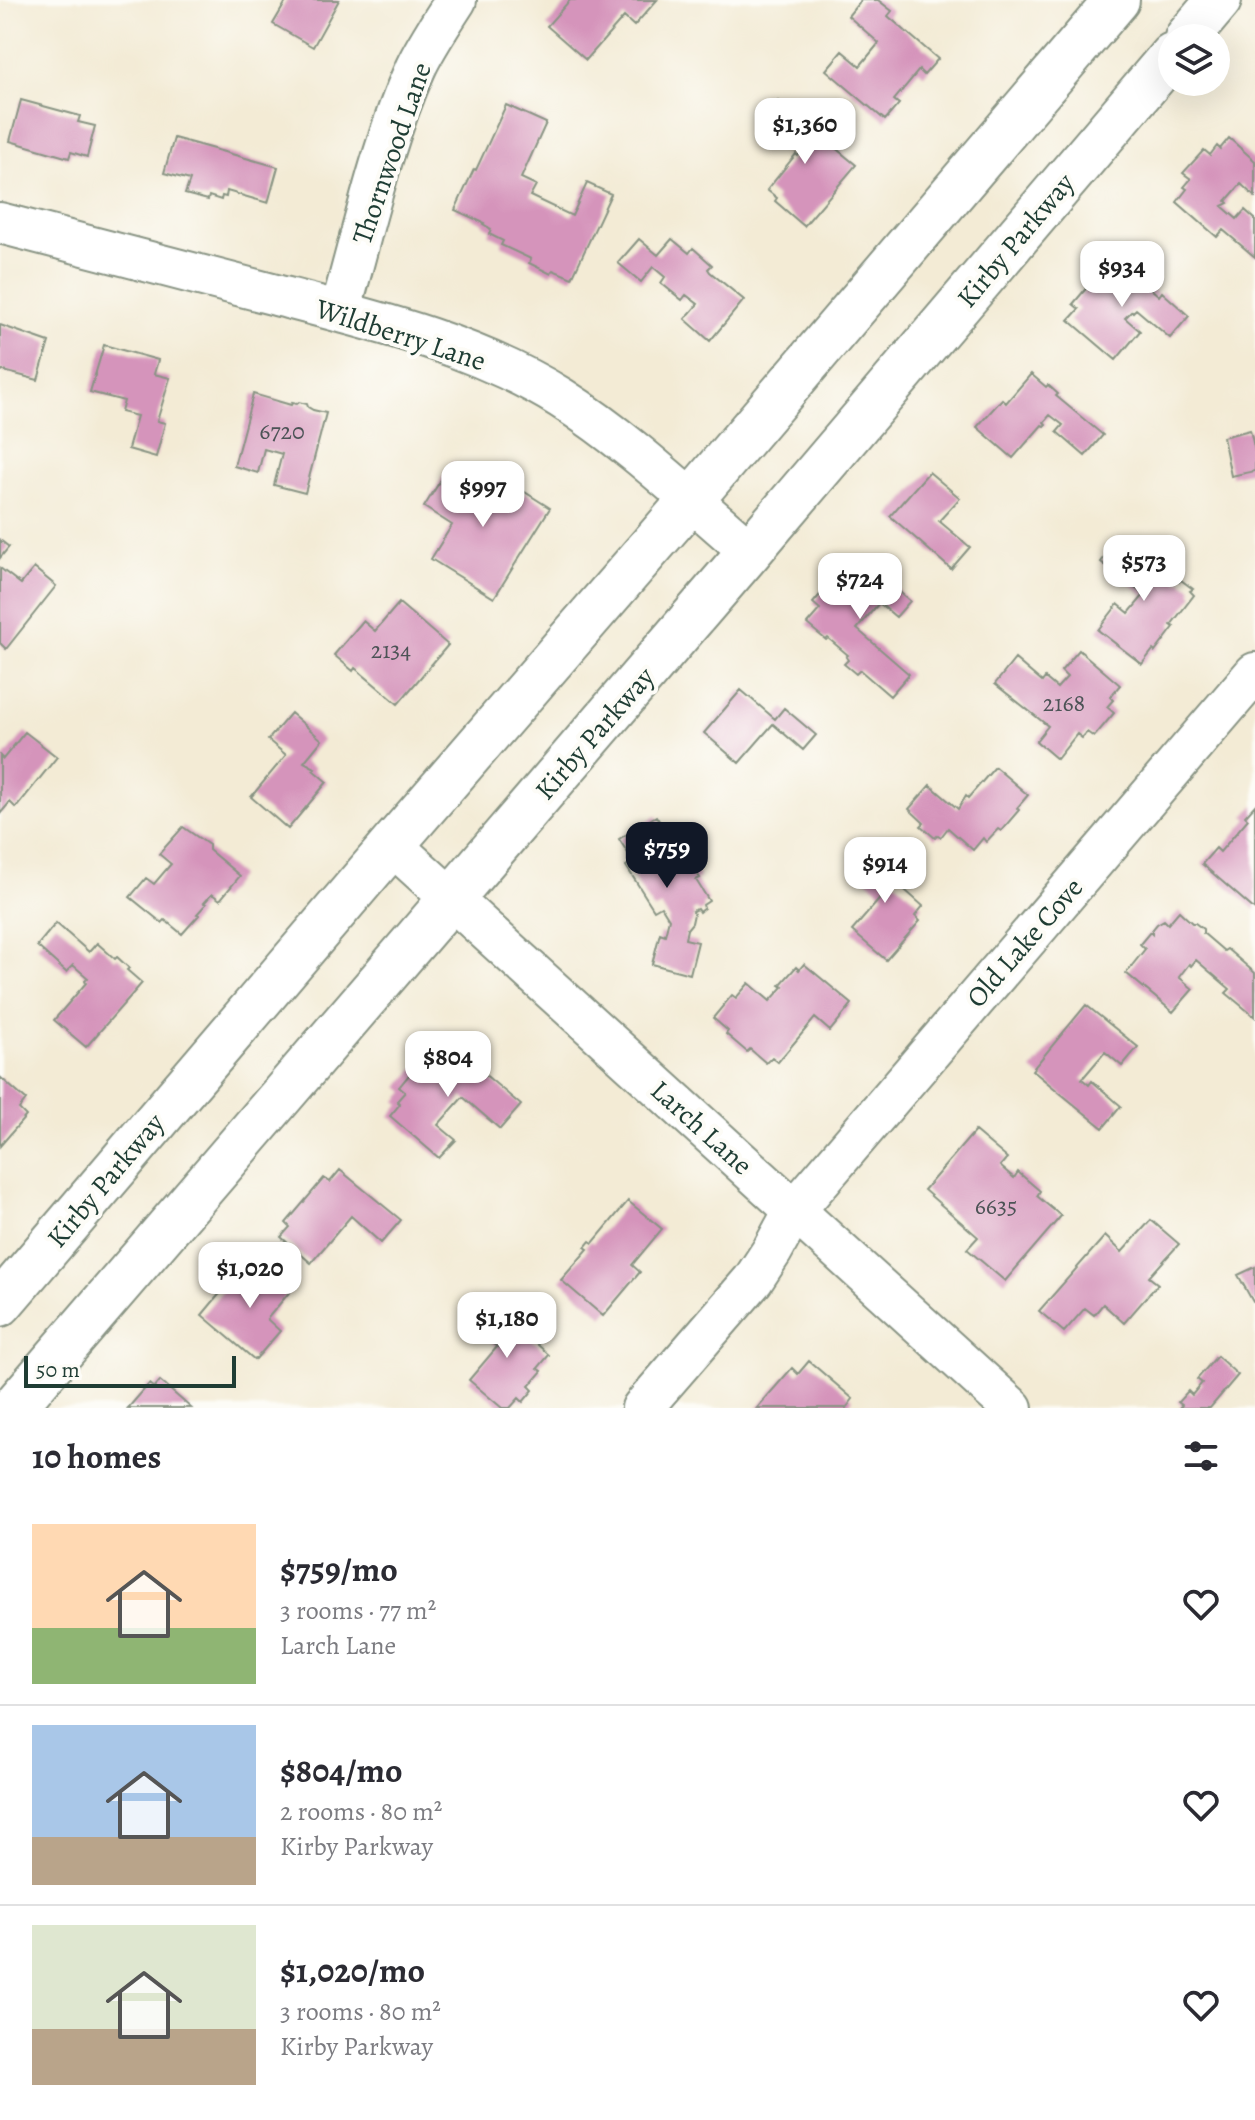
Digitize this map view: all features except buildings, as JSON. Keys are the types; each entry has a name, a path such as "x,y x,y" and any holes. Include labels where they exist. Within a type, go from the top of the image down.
{"main road":[{"name":"Kirby Parkway","path":"0,1304 1117,0"},
{"path":"1199,24 1219,0"},
{"name":"Kirby Parkway","path":"13,1408 1158,71"}],"street":[{"name":"Thornwood Lane","path":"340,312 402,100 417,66 456,0"},
{"name":"Wildberry Lane","path":"0,223 340,312 481,358 561,398 597,423 750,551"},
{"name":"Old Lake Cove","path":"642,1408 753,1280 794,1211 1255,673"},
{"name":"Larch Lane","path":"392,845 1012,1408"}]}
